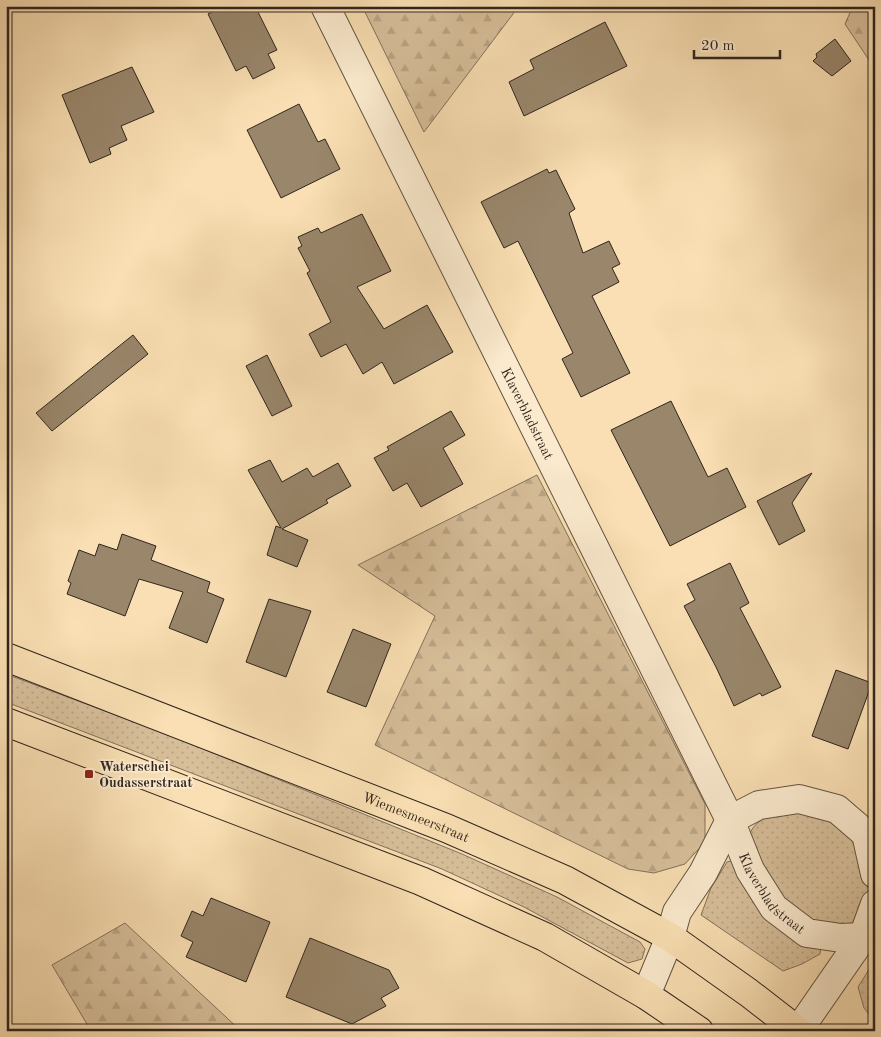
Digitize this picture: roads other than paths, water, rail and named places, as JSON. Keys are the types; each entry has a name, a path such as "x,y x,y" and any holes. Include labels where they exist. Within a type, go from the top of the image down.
{"main road":[{"name":"Wiemesmeerstraat","path":"6,657 446,828 565,880 670,937 749,993 798,1031"},
{"path":"6,722 421,881 545,937 646,995 699,1031"}],"street":[{"name":"Klaverbladstraat","path":"325,6 730,820 750,870 774,908 807,933 841,938 869,934"},
{"path":"646,995 670,937 677,912 702,873 730,820 759,805 799,799 837,808 871,836 875,874"},
{"path":"798,1031 869,934 875,904"}],"place":[{"name":"Waterschei Oudasserstraat","path":"89,774"}]}
